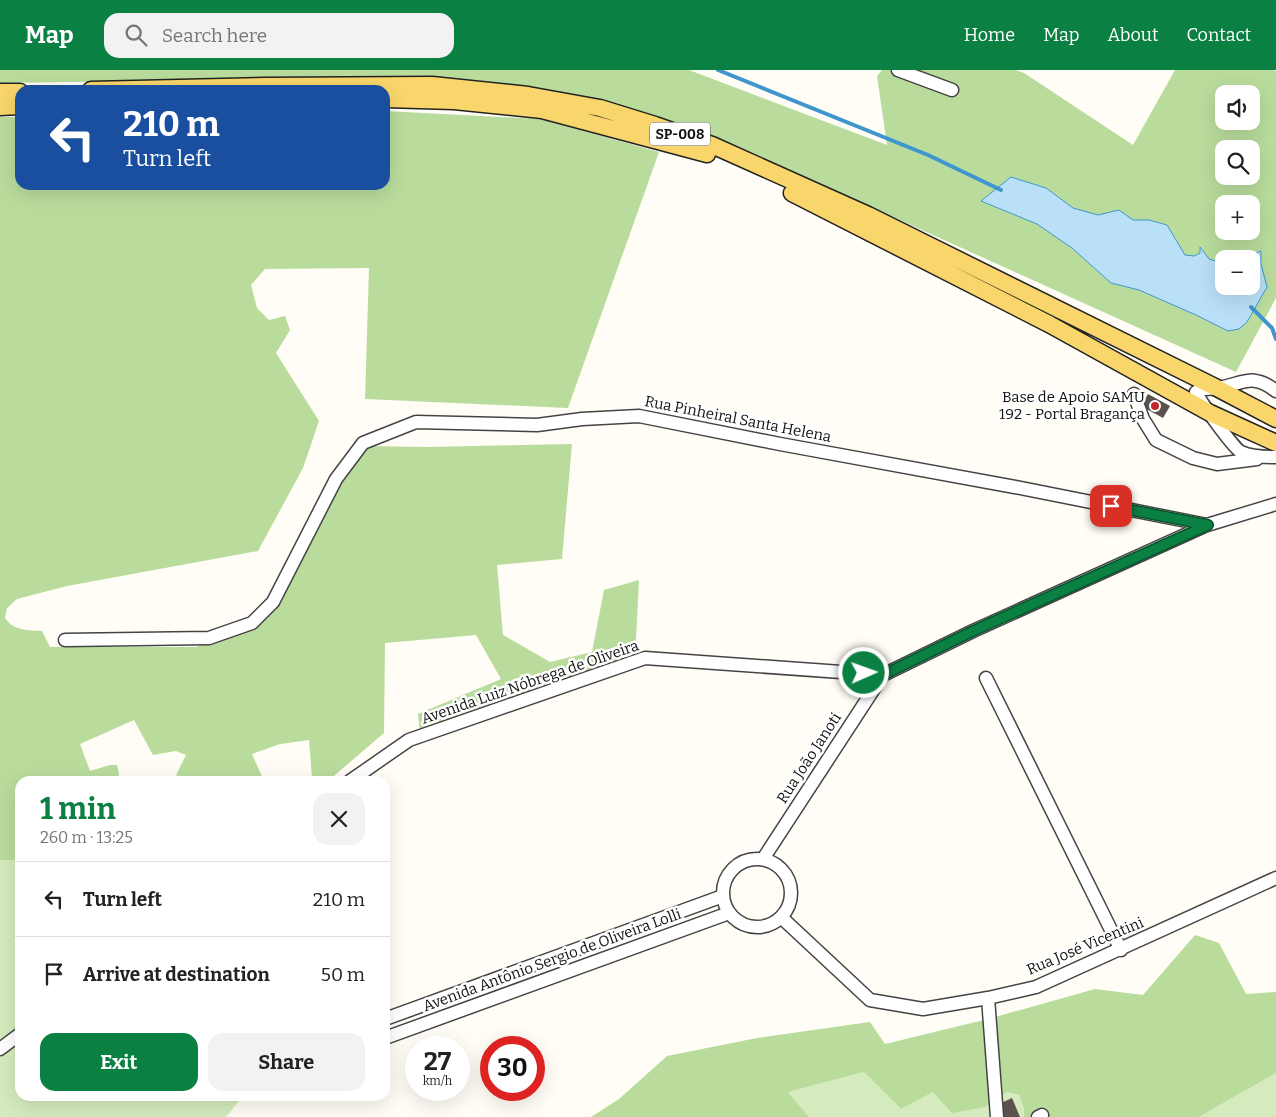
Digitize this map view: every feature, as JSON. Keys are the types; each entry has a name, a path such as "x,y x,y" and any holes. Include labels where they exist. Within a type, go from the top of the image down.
{"main road":[{"name":"SP-008","path":"390,86 432,85 528,95 600,108 712,145 868,215 1276,419"},
{"path":"0,92 15,92"},
{"name":"SP-008","path":"390,99 454,101 542,110 706,153 807,200 1040,320 1210,413 1276,443"},
{"path":"0,107 15,106"}],"street":[{"path":"898,70 952,90"},
{"path":"1238,457 1196,392 1200,389 1217,388 1248,380 1265,382 1276,392"},
{"path":"1134,394 1143,419 1156,440 1193,458 1217,464 1238,457 1271,457"},
{"name":"Rua Pinheiral Santa Helena","path":"65,640 209,638 252,623 273,602 336,479 363,443 416,422 537,425 582,419 639,416 1208,525"},
{"path":"883,675 982,627 1208,525 1276,504"},
{"name":"Avenida Luiz Nóbrega de Oliveira","path":"357,776 409,740 645,658 883,675"},
{"name":"Rua João Janoti","path":"763,859 883,675"},
{"path":"986,678 1121,950"},
{"path":"752,859 763,859 773,862 781,869 789,882 791,898 788,908 772,924 760,927 748,926 738,921 729,913 723,896 726,879 732,869 742,862 752,859"},
{"name":"Rua José Vicentini","path":"781,917 870,1000 922,1009 988,998 1036,987 1276,878"},
{"name":"Avenida Antônio Sergio de Oliveira Lolli","path":"390,1017 723,896"},
{"name":"Avenida Antônio Sergio de Oliveira Lolli","path":"390,1036 729,913"},
{"path":"988,998 997,1117"},
{"path":"0,1049 15,1038"}],"green space":[{"path":"0,70 689,70 887,145 877,76 882,70 1015,70 1024,73 1133,145 1175,70 1273,70 1276,71 1276,298 1236,372 734,145 595,102 390,92 390,85 228,85 142,81 0,83"},
{"path":"390,111 541,119 659,152 568,408 365,399 369,268 265,269 251,285 257,308 269,320 285,316 290,330 276,353 319,421 303,468 258,551 67,586 17,599 7,608 5,618 17,628 42,631 50,647 196,647 265,619 295,573 338,480 366,446 427,447 572,444 562,559 497,565 503,635 550,662 592,652 604,590 639,580 635,659 420,733 418,714 501,679 476,635 385,643 384,733 334,776 312,776 309,740 280,744 252,754 262,776 178,776 176,775 186,755 176,751 153,755 134,720 80,744 90,771 110,765 117,765 118,776 15,776 15,860 0,860 0,117 15,117 15,190 390,190"},
{"path":"0,860 15,860 15,1030 0,1042"},
{"path":"1195,935 1219,943 1246,994 1276,992 1276,1073 1199,1117 1024,1117 1024,1109 1019,1095 1007,1092 985,1107 952,1113 933,1092 901,1109 864,1072 788,1092 809,1117 591,1117 619,1099 667,1056 757,1038 870,1022 885,1044 988,1019 1095,989 1143,995"},
{"path":"15,1047 15,1101 239,1101 226,1117 0,1117 0,1057"},
{"path":"864,1072 901,1109 933,1092 985,1107 1007,1092 1019,1095 1024,1109 1024,1117 809,1117 788,1092"},
{"path":"1276,1073 1276,1117 1199,1117"}],"water":[{"path":"1011,177 1046,188 1073,208 1098,215 1119,210 1133,220 1149,220 1167,225 1185,255 1194,256 1200,253 1200,247 1209,259 1215,261 1215,295 1260,295 1261,251 1261,264 1267,287 1247,322 1239,329 1228,331 1139,290 1111,283 1072,248 1037,224 981,201"}],"building":[{"name":"Base de Apoio SAMU 192 - Portal Bragança","path":"1148,394 1170,406 1163,418 1141,406"},
{"path":"1012,1098 1020,1117 1002,1117 997,1105"}],"waterway":[{"path":"718,70 928,155 1001,190"},
{"path":"1251,307 1272,328 1276,339"}],"place":[{"name":"Base de Apoio SAMU 192 - Portal Bragança","path":"1155,406"}],"route":[{"path":"864,673 883,675 973,631 1208,525 1111,506"}]}
